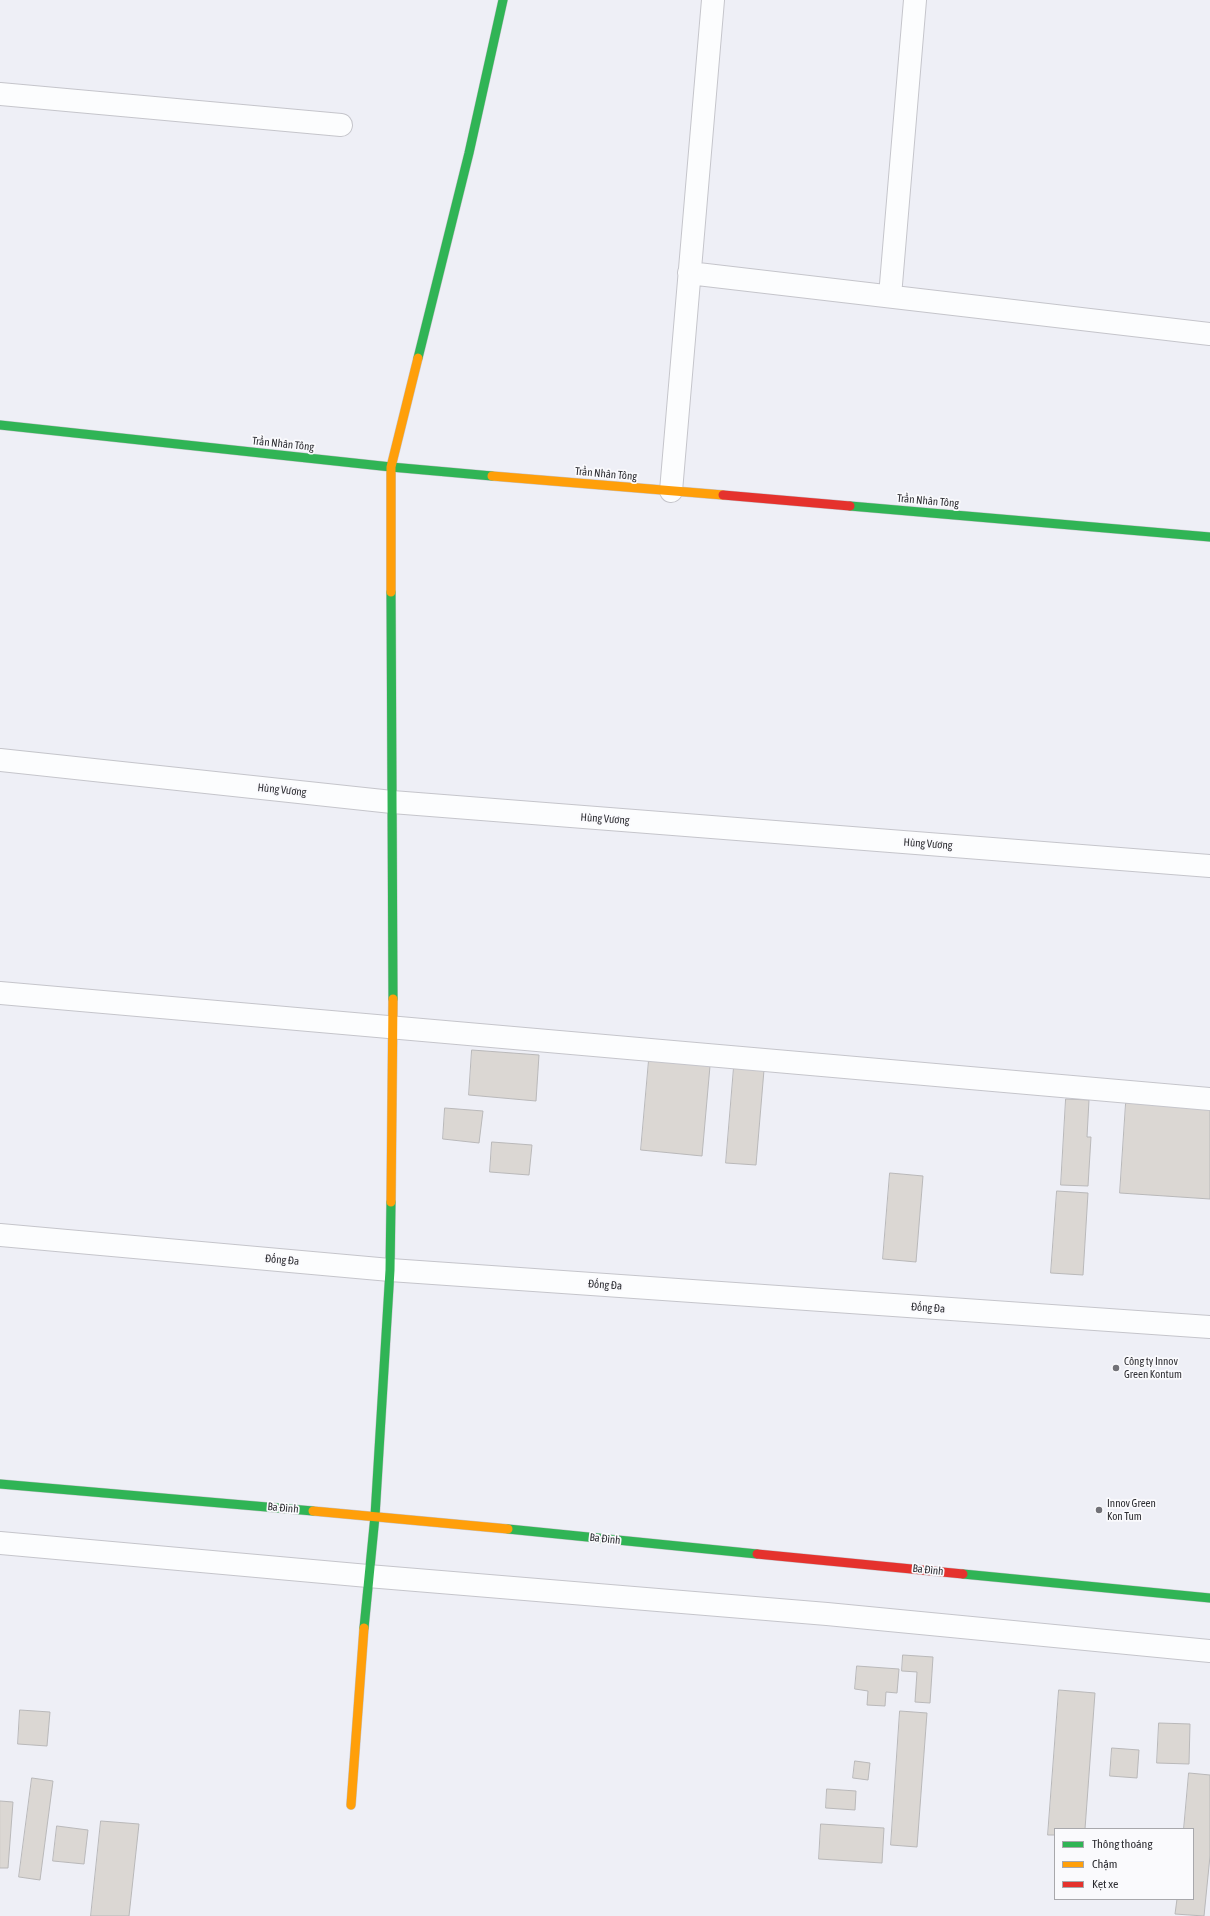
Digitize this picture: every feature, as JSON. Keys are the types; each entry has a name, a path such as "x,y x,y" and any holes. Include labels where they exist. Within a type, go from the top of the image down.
{"street":[{"path":"351,1805 368,1576 375,1516 390,1270 393,1028 391,467 469,153 503,0"},
{"path":"671,491 713,0"},
{"path":"890,296 915,0"},
{"path":"0,94 340,125"},
{"path":"689,273 1210,334"},
{"name":"Trần Nhân Tông","path":"0,425 391,467 1210,537"},
{"name":"Hùng Vương","path":"0,760 392,802 1210,866"},
{"path":"0,993 1210,1099"},
{"name":"Đống Đa","path":"0,1235 390,1270 1210,1327"},
{"name":"Ba Đình","path":"0,1484 375,1516 1210,1598"},
{"path":"0,1543 819,1614 1210,1651"}],"building":[{"path":"472,1050 539,1055 536,1101 469,1095"},
{"path":"649,1060 710,1066 702,1156 641,1150"},
{"path":"734,1067 764,1070 756,1165 726,1163"},
{"path":"1066,1099 1089,1100 1087,1137 1091,1137 1088,1186 1061,1185"},
{"path":"1126,1103 1210,1108 1210,1199 1120,1193"},
{"path":"445,1108 483,1111 479,1143 443,1139"},
{"path":"492,1142 532,1145 529,1175 490,1172"},
{"path":"890,1173 923,1176 916,1262 883,1259"},
{"path":"1057,1191 1088,1193 1083,1275 1051,1273"},
{"path":"903,1655 933,1657 930,1703 915,1702 917,1672 902,1671"},
{"path":"857,1666 899,1669 897,1693 886,1692 885,1706 867,1705 868,1691 855,1689"},
{"path":"1059,1690 1095,1693 1085,1828 1054,1828 1054,1835 1048,1835"},
{"path":"20,1710 50,1712 47,1746 18,1744"},
{"path":"900,1711 927,1713 917,1847 891,1845"},
{"path":"1159,1723 1190,1724 1189,1764 1157,1763"},
{"path":"1112,1748 1139,1750 1137,1778 1110,1776"},
{"path":"855,1761 870,1763 868,1780 853,1778"},
{"path":"1189,1773 1210,1775 1210,1856 1204,1916 1175,1914 1177,1900 1194,1900 1194,1828 1184,1828"},
{"path":"32,1778 53,1781 40,1880 19,1877"},
{"path":"827,1789 856,1791 855,1810 826,1808"},
{"path":"0,1801 13,1802 8,1868 0,1868"},
{"path":"101,1821 139,1824 129,1916 91,1916"},
{"path":"821,1824 884,1828 882,1863 819,1859"},
{"path":"57,1826 88,1830 84,1864 53,1861"}],"traffic: fast":[{"path":"418,358 469,153 503,0"},
{"path":"0,425 391,467 492,476"},
{"path":"850,506 1210,537"},
{"path":"391,592 393,999"},
{"path":"364,1628 375,1516 390,1270 391,1202"},
{"path":"0,1484 313,1511"},
{"path":"508,1529 757,1554"},
{"path":"963,1574 1210,1598"}],"traffic: slow":[{"path":"391,592 391,467 418,358"},
{"path":"492,476 723,495"},
{"path":"391,1202 393,999"},
{"path":"313,1511 508,1529"},
{"path":"351,1805 364,1628"}],"traffic: jam":[{"path":"723,495 850,506"},
{"path":"757,1554 963,1574"}],"place":[{"name":"Công ty Innov Green Kontum","path":"1116,1368"},
{"name":"Innov Green Kon Tum","path":"1099,1510"}]}
